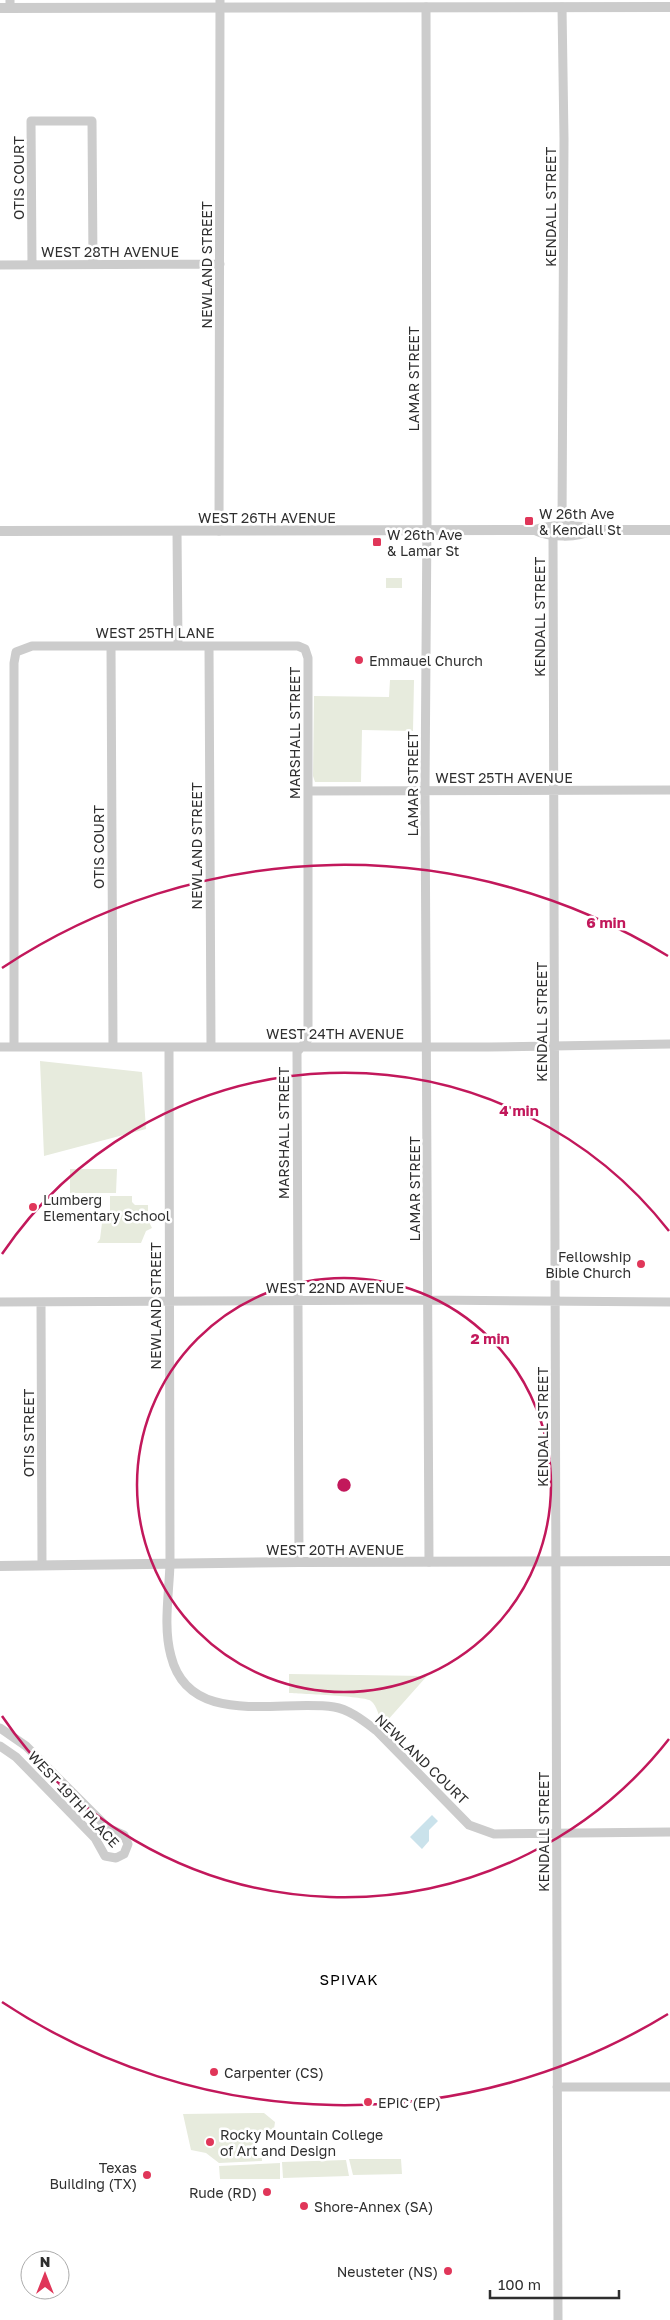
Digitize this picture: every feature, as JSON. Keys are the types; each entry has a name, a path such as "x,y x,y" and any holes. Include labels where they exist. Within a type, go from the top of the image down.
{"street":[{"name":"NEWLAND STREET","path":"219,531 220,4"},
{"path":"7,5 566,5 670,7"},
{"name":"KENDALL STREET","path":"562,527 566,5"},
{"name":"LAMAR STREET","path":"426,6 427,530 425,790 428,1047 429,1562"},
{"name":"OTIS COURT","path":"32,265 31,121 92,121 93,264"},
{"name":"WEST 28TH AVENUE","path":"0,265 220,264"},
{"name":"WEST 26TH AVENUE","path":"0,531 535,530 544,527 584,527 591,530 670,530"},
{"name":"WEST 26TH AVENUE","path":"535,530 543,534 584,534 591,530"},
{"path":"177,531 178,646"},
{"name":"KENDALL STREET","path":"553,534 558,2320"},
{"name":"OTIS COURT","path":"111,646 113,1047"},
{"name":"WEST 25TH LANE","path":"14,1047 14,663 16,652 23,647 111,646 298,646 305,649"},
{"name":"NEWLAND STREET","path":"209,646 211,1046"},
{"name":"MARSHALL STREET","path":"299,1562 297,1052 308,1039 308,658 305,649"},
{"name":"WEST 25TH AVENUE","path":"308,790 670,790"},
{"name":"WEST 24TH AVENUE","path":"0,1047 428,1047 670,1044"},
{"name":"NEWLAND STREET","path":"169,1048 170,1564"},
{"name":"WEST 22ND AVENUE","path":"0,1302 428,1300 670,1302"},
{"name":"OTIS STREET","path":"41,1302 42,1565"},
{"name":"WEST 20TH AVENUE","path":"0,1566 299,1562 670,1562"},
{"name":"NEWLAND COURT","path":"170,1564 168,1628 171,1655 178,1675 190,1690 207,1700 228,1706 336,1707 360,1718 377,1732 469,1825 494,1834 557,1833"},
{"name":"WEST 19TH PLACE","path":"0,1728 26,1746 108,1828 124,1835 128,1844 124,1854 116,1858 105,1856 96,1838 16,1757 0,1746"},
{"path":"557,1833 670,1832"},
{"path":"558,2087 670,2087"}],"shaded area":[{"path":"386,578 402,578 402,588 386,588"},
{"path":"390,680 414,680 413,731 362,730 361,782 315,782 313,776 314,696 389,697"},
{"path":"40,1061 142,1072 146,1129 44,1156"},
{"path":"70,1169 117,1169 116,1193 70,1193"},
{"path":"110,1196 132,1196 132,1202 135,1205 148,1205 148,1220 152,1228 146,1231 141,1243 97,1243 100,1239 102,1223 110,1216"},
{"path":"289,1674 427,1676 386,1722 381,1723 378,1711 371,1701 367,1699 289,1693"},
{"path":"264,2113 275,2122 274,2129 264,2130 263,2134 253,2135 254,2158 262,2158 262,2161 219,2163 206,2153 191,2150 183,2114"},
{"path":"349,2159 401,2159 402,2174 353,2175"},
{"path":"346,2160 349,2176 283,2178 282,2162"},
{"path":"280,2163 280,2179 220,2179 219,2166"}],"water":[{"path":"432,1815 438,1821 429,1830 429,1841 422,1849 410,1837"}],"place":[{"name":"W 26th Ave & Kendall St","path":"529,521"},
{"name":"W 26th Ave & Lamar St","path":"377,542"},
{"name":"Emmauel Church","path":"359,660"},
{"name":"Lumberg Elementary School","path":"33,1207"},
{"name":"Fellowship Bible Church","path":"641,1264"},
{"name":"Carpenter (CS)","path":"214,2072"},
{"name":"EPiC (EP)","path":"368,2102"},
{"name":"Rocky Mountain College of Art and Design","path":"210,2142"},
{"name":"Texas Building (TX)","path":"147,2175"},
{"name":"Rude (RD)","path":"267,2192"},
{"name":"Shore-Annex (SA)","path":"304,2206"},
{"name":"Neusteter (NS)","path":"448,2271"}],"district":[{"name":"SPIVAK","path":"349,1979"}]}
